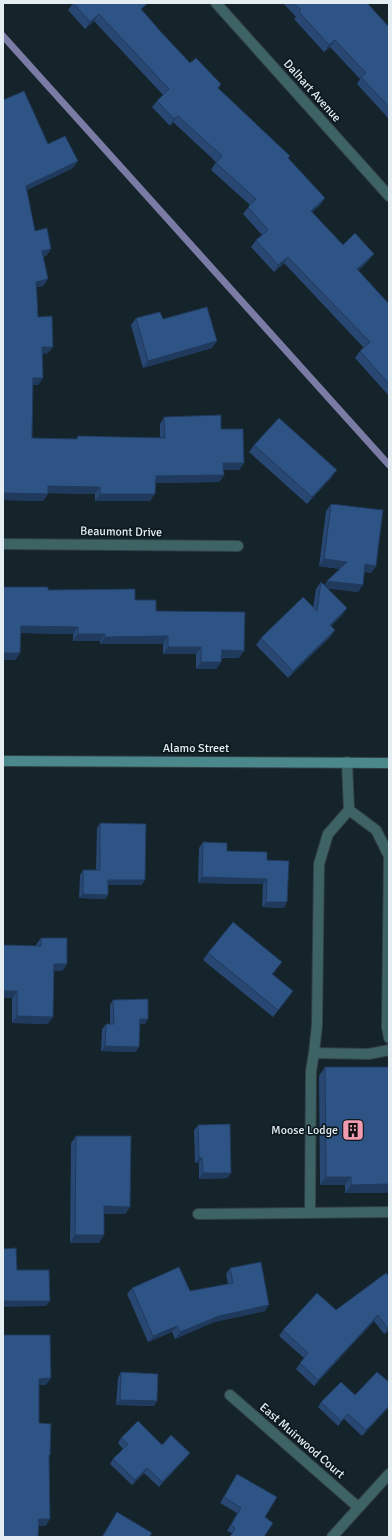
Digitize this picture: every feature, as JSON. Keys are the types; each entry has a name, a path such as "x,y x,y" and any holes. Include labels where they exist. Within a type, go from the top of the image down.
{"main road":[{"name":"Alamo Street","path":"3,761 389,762"}],"street":[{"name":"Dalhart Avenue","path":"216,3 389,196"},
{"name":"Beaumont Drive","path":"3,544 238,546"},
{"path":"310,1212 311,1071 317,1025 319,864 328,834 349,810 347,762"},
{"path":"349,810 376,830 389,856 387,1026 389,1038"},
{"path":"314,1054 369,1054 389,1050"},
{"path":"198,1214 389,1212"},
{"name":"East Muirwood Court","path":"230,1395 358,1507"},
{"path":"332,1537 389,1474"}],"building":[{"path":"73,3 146,3 147,4 141,9 161,32 190,63 196,58 221,84 218,88 290,156 288,158 325,198 311,211 343,245 355,233 374,254 357,269 389,304 389,384 360,351 370,342 288,257 278,265 256,240 268,230 248,207 256,199 216,163 222,156 178,116 174,119 157,101 169,89 99,14 90,22"},
{"path":"294,3 367,3 389,27 389,107 361,77 366,73 335,40 329,45 299,12 301,10"},
{"path":"24,91 48,144 65,136 78,161 26,186 35,231 47,228 51,249 42,251 48,279 36,282 38,317 52,316 53,347 42,347 43,378 33,378 32,438 77,439 78,436 165,438 164,417 221,415 221,429 243,429 244,463 223,463 224,475 156,476 155,494 100,494 100,487 48,486 48,494 3,493 3,100"},
{"path":"207,307 217,341 148,361 136,318 160,312 163,319"},
{"path":"279,418 337,470 312,497 254,445"},
{"path":"331,504 383,510 376,566 365,564 363,585 327,581 347,562 324,559"},
{"path":"321,582 347,608 330,625 335,630 293,671 261,638 303,597 317,611"},
{"path":"3,587 48,587 48,590 135,589 135,600 156,600 156,611 245,612 244,651 222,650 221,662 201,662 201,647 168,647 168,636 105,637 105,634 78,634 78,627 21,626 20,653 3,653"},
{"path":"100,823 146,824 145,880 108,880 108,895 83,894 83,870 100,870"},
{"path":"203,842 227,843 227,851 267,852 267,860 289,861 287,902 266,902 267,879 202,877"},
{"path":"233,922 282,962 272,974 293,991 278,1010 208,953"},
{"path":"41,938 67,938 67,964 54,964 53,1017 17,1016 17,991 3,991 3,945 41,946"},
{"path":"148,999 148,1019 140,1019 139,1047 105,1046 106,1024 114,1024 113,1000"},
{"name":"Moose Lodge","path":"325,1067 389,1067 389,1184 351,1185 351,1177 326,1177"},
{"path":"230,1124 231,1173 203,1173 202,1158 199,1158 198,1125"},
{"path":"76,1136 131,1136 130,1207 104,1206 104,1235 75,1235"},
{"path":"16,1248 17,1270 49,1270 50,1301 3,1301 3,1249"},
{"path":"261,1262 269,1305 219,1316 180,1332 177,1326 153,1336 132,1288 179,1267 190,1291 233,1283 230,1268"},
{"path":"386,1273 389,1277 389,1328 388,1329 378,1315 318,1380 300,1363 308,1353 283,1330 317,1293 336,1310"},
{"path":"3,1335 50,1335 51,1378 39,1379 39,1423 51,1424 49,1455 50,1519 39,1519 38,1537 3,1537"},
{"path":"121,1372 158,1374 157,1401 120,1400"},
{"path":"377,1372 389,1382 389,1406 366,1430 348,1414 341,1421 321,1402 341,1382 355,1395"},
{"path":"138,1421 162,1445 171,1435 190,1453 162,1482 147,1468 135,1480 113,1459 128,1444 121,1438"},
{"path":"237,1474 277,1497 265,1517 273,1523 264,1537 230,1537 235,1528 231,1525 241,1508 224,1497"},
{"path":"117,1512 152,1533 149,1537 102,1537"}],"waterway":[{"path":"3,36 389,465"}],"place":[{"name":"Moose Lodge","path":"353,1130"}]}
